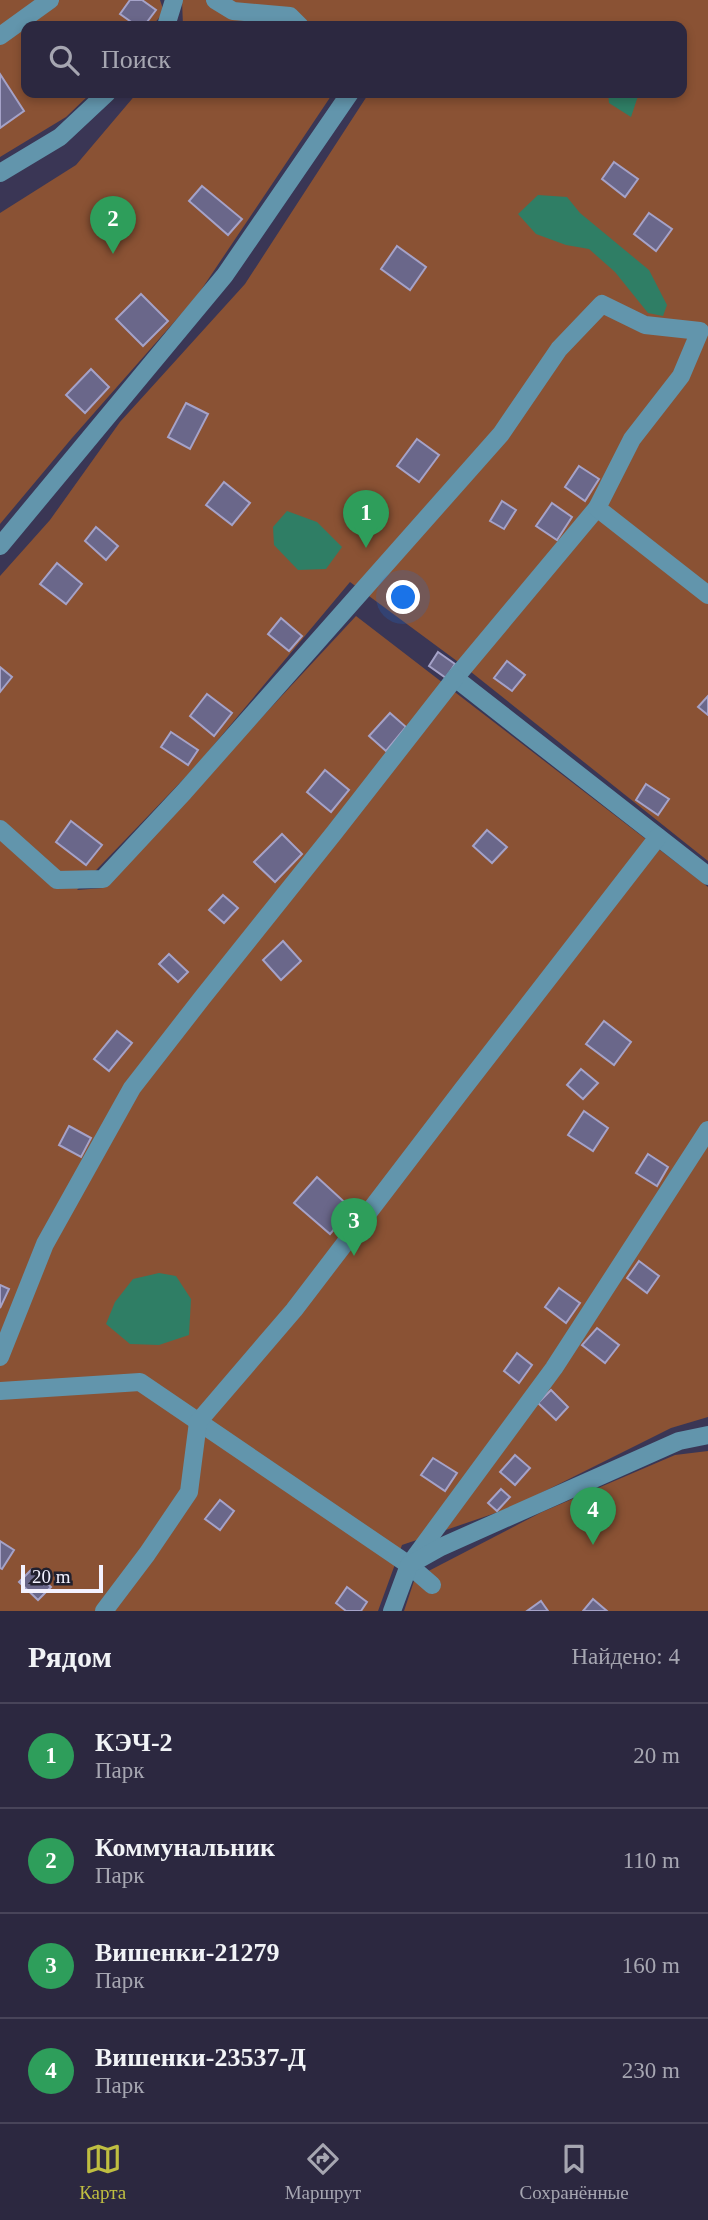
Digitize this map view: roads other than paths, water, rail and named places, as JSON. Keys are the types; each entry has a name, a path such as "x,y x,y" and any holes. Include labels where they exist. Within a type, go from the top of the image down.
{"street":[{"path":"0,36 50,0"},
{"path":"168,21 174,0"},
{"path":"215,0 233,11 290,16 295,21"},
{"path":"0,173 60,137 102,98"},
{"path":"0,545 225,275 347,98"},
{"path":"0,1357 46,1244 132,1088 455,678 597,508 632,439 681,376 705,328 645,325 602,304 559,349 501,434 184,792 103,879 57,880 2,834"},
{"path":"597,508 708,595"},
{"path":"455,678 708,876"},
{"path":"104,1611 189,1492 198,1422 294,1310 658,837"},
{"path":"392,1611 410,1565 554,1368 708,1130"},
{"path":"0,1391 141,1382 410,1565 432,1585"},
{"path":"410,1565 441,1547 565,1490 679,1441 708,1435"}],"place":[{"name":"Коммунальник","path":"113,254"},
{"name":"КЭЧ-2","path":"366,548"},
{"name":"Вишенки-21279","path":"354,1256"},
{"name":"Вишенки-23537-Д","path":"593,1545"}]}
